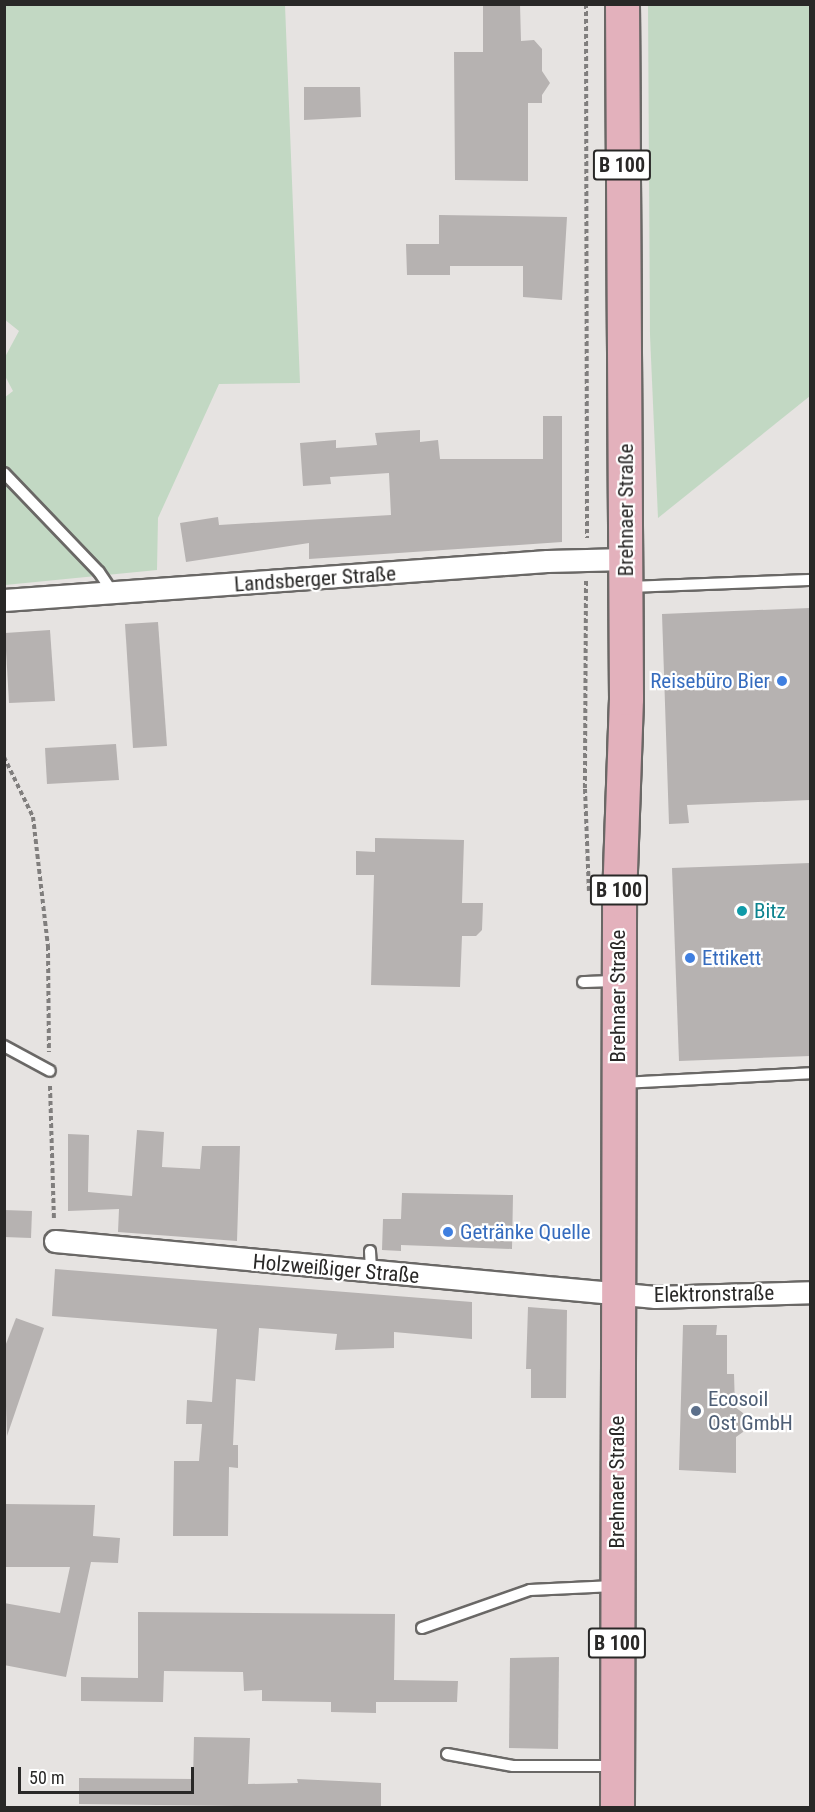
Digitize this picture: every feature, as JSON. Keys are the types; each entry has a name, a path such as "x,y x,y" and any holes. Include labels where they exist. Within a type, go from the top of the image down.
{"main road":[{"name":"Brehnaer Straße","path":"617,1808 618,981 626,573 622,4"}],"street":[{"name":"Landsberger Straße","path":"4,600 586,560 626,573"},
{"name":"Holzweißiger Straße","path":"55,1241 370,1273 618,1292"},
{"name":"Elektronstraße","path":"618,1292 673,1297 810,1292"}],"lane":[{"path":"4,473 99,572 113,593"},
{"path":"626,573 810,580"},
{"path":"583,982 618,981"},
{"path":"4,1046 50,1071"},
{"path":"618,1083 810,1073"},
{"path":"370,1251 370,1273"},
{"path":"422,1628 530,1590 617,1586"},
{"path":"447,1754 513,1766 617,1766"}],"path":[{"path":"586,4 585,789 589,899"},
{"path":"4,757 33,817 48,945 55,1241"}],"green space":[{"path":"5,5 285,5 300,383 219,384 158,518 157,570 5,585 4,398 13,391 5,376 5,357 19,331 4,319"},
{"path":"648,5 810,5 810,396 658,518 650,335"}],"building":[{"path":"483,4 520,4 521,41 534,40 542,49 542,71 550,83 542,95 542,103 528,103 528,181 455,180 454,52 483,52"},
{"path":"304,87 360,87 361,117 304,120"},
{"path":"439,215 567,217 562,300 523,297 523,266 450,266 450,275 407,275 406,244 439,244"},
{"path":"543,416 562,416 562,542 309,559 309,543 186,562 180,523 218,517 219,525 391,515 389,473 330,477 331,484 303,486 300,443 336,440 336,448 377,445 375,433 420,430 420,442 438,440 440,459 543,459"},
{"path":"810,608 810,800 687,805 689,823 669,824 662,614"},
{"path":"158,622 167,746 133,748 125,624"},
{"path":"50,630 55,701 9,703 5,633"},
{"path":"116,744 119,780 47,784 45,748"},
{"path":"375,838 464,840 462,903 483,903 482,930 476,936 462,936 460,987 371,985 374,875 356,875 356,851 375,852"},
{"path":"810,863 810,1056 679,1061 672,868"},
{"path":"137,1130 164,1132 162,1167 200,1169 202,1146 240,1146 237,1241 118,1232 119,1209 68,1211 68,1134 89,1135 88,1192 132,1196"},
{"name":"Getränke Quelle","path":"402,1193 513,1195 512,1249 401,1245 401,1251 382,1250 383,1219 401,1219"},
{"path":"4,1210 32,1211 31,1238 4,1237"},
{"path":"55,1269 472,1302 472,1339 394,1332 394,1348 335,1350 337,1334 259,1328 255,1381 236,1379 233,1445 238,1445 238,1468 229,1467 228,1536 173,1536 174,1461 199,1461 202,1424 186,1424 187,1400 212,1402 217,1329 52,1316"},
{"path":"528,1307 567,1310 566,1398 531,1398 531,1369 526,1369"},
{"path":"16,1318 44,1328 7,1436 4,1349"},
{"path":"683,1325 717,1325 716,1335 727,1335 727,1374 734,1374 735,1407 743,1413 746,1422 743,1432 736,1437 736,1473 679,1470"},
{"path":"4,1504 95,1505 93,1536 120,1538 118,1563 91,1562 66,1677 4,1665 4,1603 60,1613 70,1567 4,1567"},
{"path":"138,1612 395,1614 394,1680 458,1681 457,1702 376,1702 376,1713 331,1712 331,1702 262,1701 262,1690 244,1691 243,1672 164,1671 163,1702 81,1701 81,1677 138,1678"},
{"path":"559,1657 558,1749 509,1748 510,1658"},
{"path":"194,1737 250,1738 248,1784 298,1783 297,1779 381,1783 381,1808 79,1804 79,1778 193,1779"}],"place":[{"name":"Reisebüro Bier","path":"782,681"},
{"name":"Bitz","path":"742,911"},
{"name":"Ettikett","path":"690,958"},
{"name":"Getränke Quelle","path":"448,1232"},
{"name":"Ecosoil Ost GmbH","path":"696,1411"}]}
